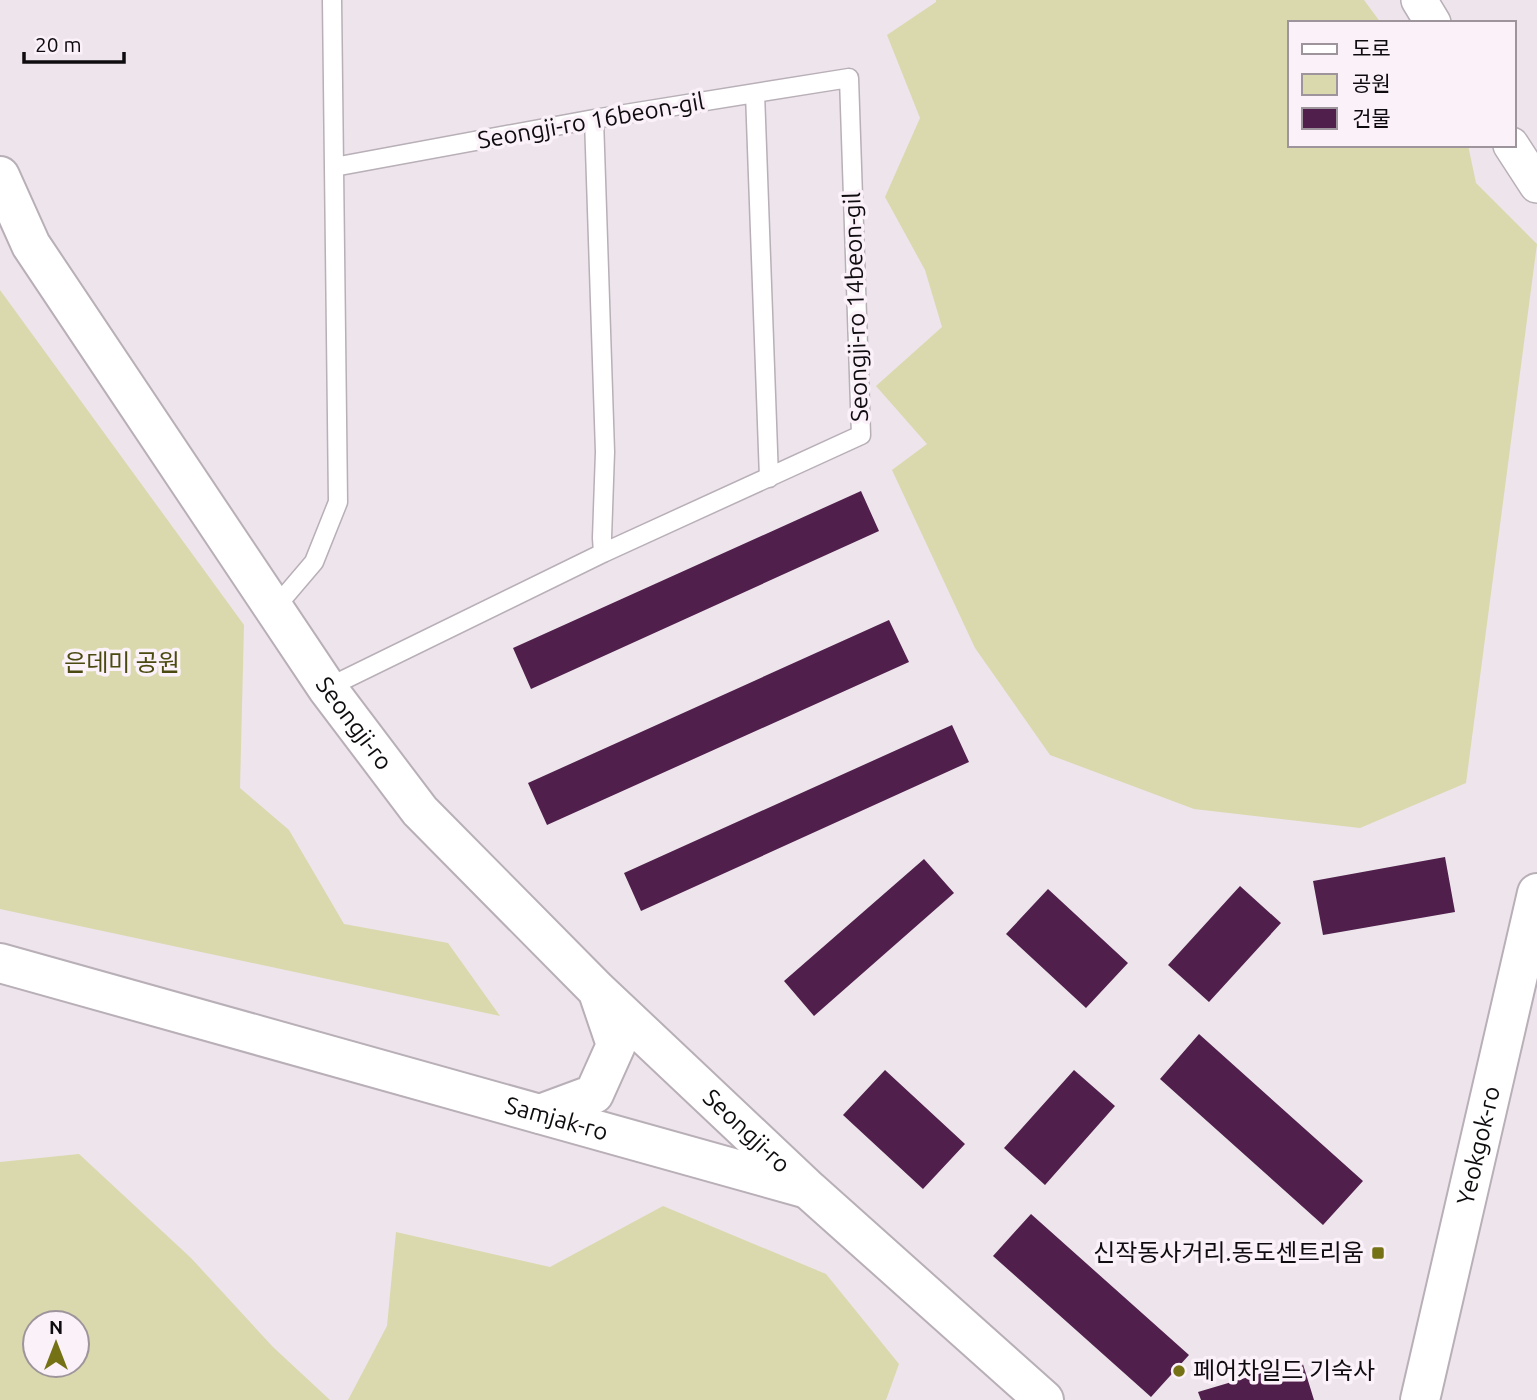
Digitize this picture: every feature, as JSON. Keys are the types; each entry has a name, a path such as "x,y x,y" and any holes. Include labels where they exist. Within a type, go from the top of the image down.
{"street":[{"path":"1419,0 1432,21"},
{"path":"1512,147 1537,185"},
{"name":"Seongji-ro","path":"0,176 31,245 327,688 420,811 597,990 809,1190"},
{"name":"Yeokgok-ro","path":"1420,1400 1535,914"},
{"name":"Samjak-ro","path":"0,963 809,1190 1044,1400"},
{"path":"540,1114 594,1094 616,1045 597,990"}],"lane":[{"path":"274,609 314,562 338,502 332,0"},
{"name":"Seongji-ro 16beon-gil","path":"334,167 594,119 849,78"},
{"name":"Seongji-ro 14beon-gil","path":"327,688 603,553 860,435 849,78"},
{"path":"755,93 769,478"},
{"path":"594,119 605,452 603,553"}],"green space":[{"path":"1364,0 1380,21 1288,21 1288,147 1468,147 1476,183 1537,244 1466,783 1360,828 1194,809 1050,755 975,648 892,470 927,444 876,386 942,327 925,270 885,197 920,118 887,35 936,2"},
{"name":"은데미 공원","path":"0,290 244,625 240,788 289,830 344,924 448,943 500,1016 0,909"},
{"path":"79,1154 191,1258 273,1347 330,1400 0,1400 0,1162"},
{"path":"663,1206 826,1274 899,1364 886,1400 348,1400 387,1326 396,1232 550,1267"}],"building":[{"path":"861,491 879,531 531,689 513,648"},
{"path":"889,620 909,662 547,825 528,783"},
{"path":"952,725 969,762 641,911 624,873"},
{"path":"1445,857 1455,912 1323,935 1313,881"},
{"path":"924,859 954,893 814,1016 784,981"},
{"path":"1240,886 1281,923 1209,1002 1168,965"},
{"path":"1048,889 1128,963 1086,1008 1006,934"},
{"path":"1199,1034 1363,1181 1323,1225 1160,1079"},
{"path":"885,1070 965,1144 923,1189 843,1115"},
{"path":"1074,1070 1115,1106 1045,1185 1004,1148"},
{"path":"1031,1214 1189,1355 1151,1397 993,1256"},
{"path":"1302,1361 1314,1400 1201,1400 1198,1392"}],"place":[{"name":"신작동사거리.동도센트리움","path":"1378,1253"},
{"name":"페어차일드 기숙사","path":"1179,1371"}]}
